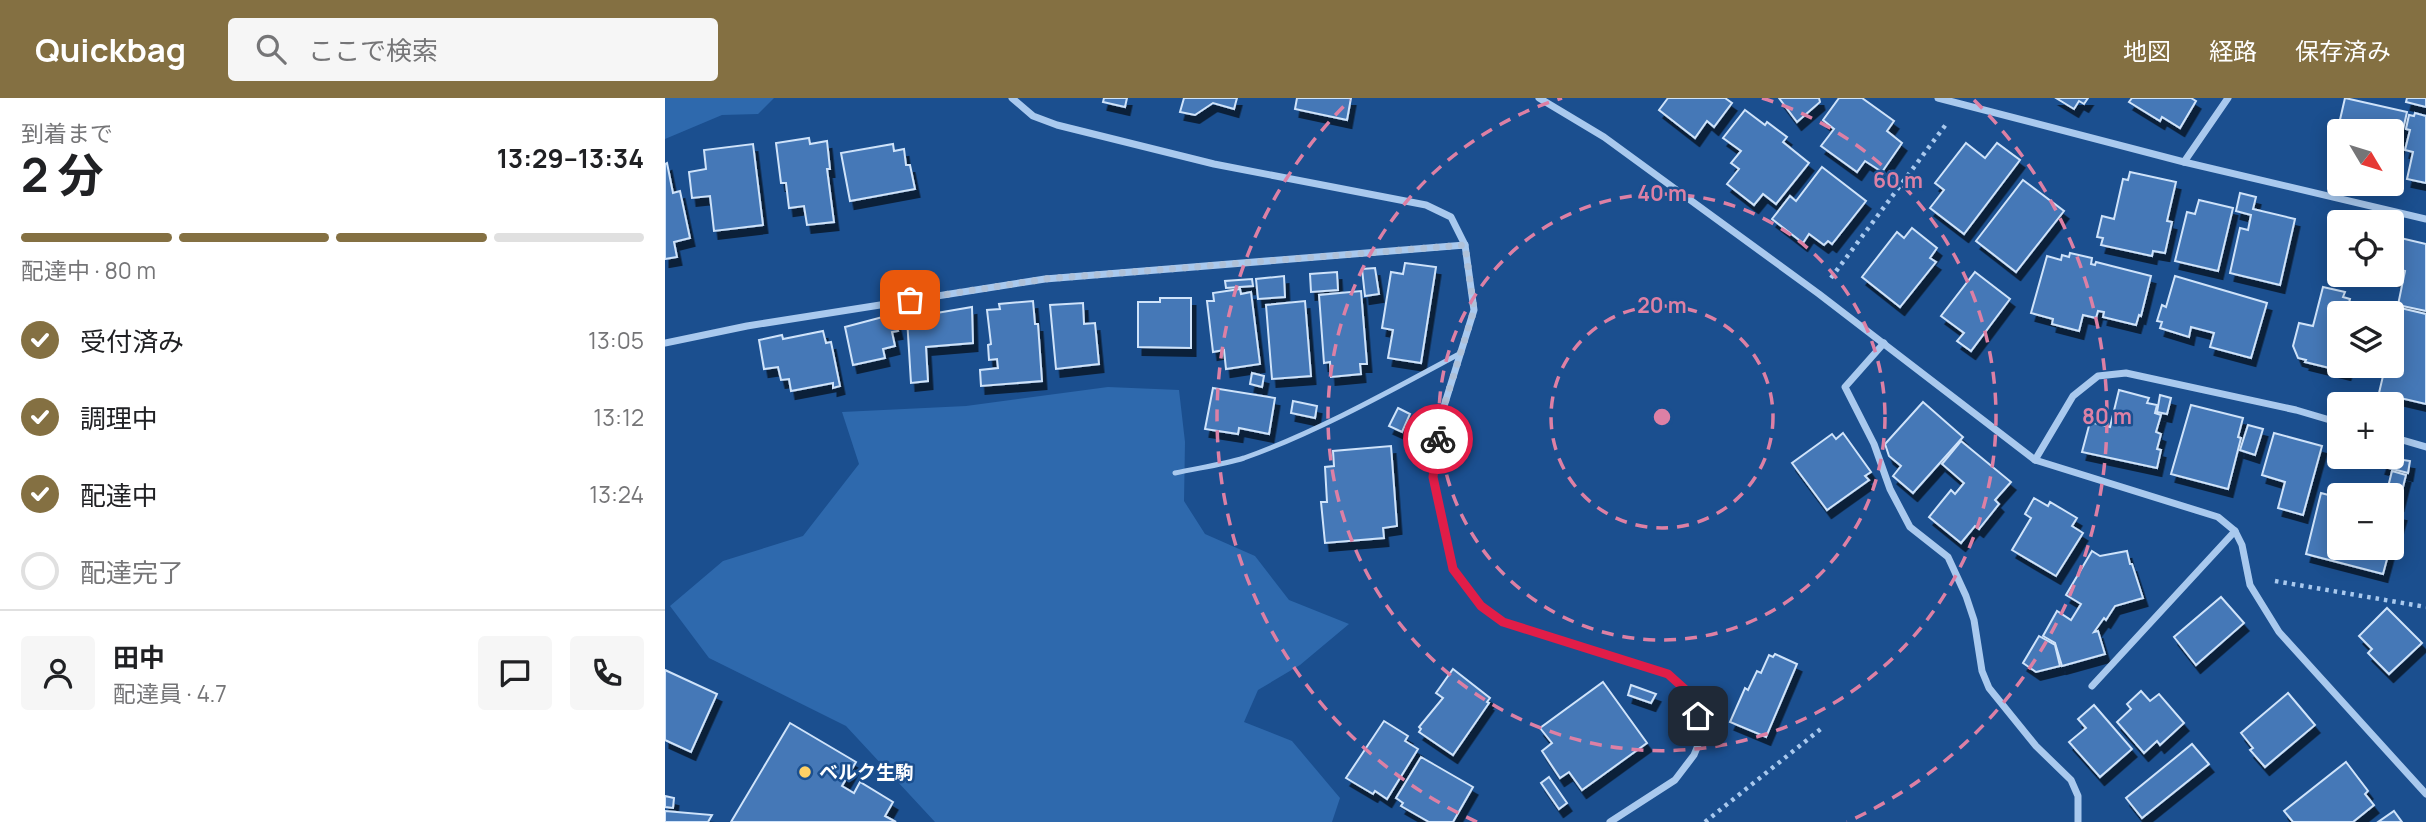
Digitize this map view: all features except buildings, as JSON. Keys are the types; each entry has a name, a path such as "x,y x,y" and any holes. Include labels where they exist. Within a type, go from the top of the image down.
{"street":[{"path":"1012,98 1033,116 1057,125 1214,164 1426,205 1451,218 1465,245 1474,310 1440,419 1433,477 1453,569 1481,606 1503,622 1668,674 1688,692 1703,733 1694,755 1675,780 1610,822"},
{"path":"1539,98 1604,137 1819,294 2035,460 2218,517 2235,531 2242,545 2249,585 2279,632 2426,794"},
{"path":"1937,98 1963,102 2184,162 2426,219"},
{"path":"2184,162 2228,98"},
{"path":"665,343 747,326 1045,279 1465,245"},
{"path":"1884,343 1845,387 1874,444 1889,489 1910,527 1948,557 1974,620 1982,671 1989,688 2036,747 2071,780 2078,796 2078,822"},
{"path":"2035,460 2073,396 2098,376 2126,373 2327,419"},
{"path":"2404,441 2426,447"},
{"path":"2092,686 2235,531"}],"lane":[{"path":"1175,473 1255,453 1373,399 1459,354"}],"path":[{"path":"1819,294 1963,102"},
{"path":"2249,585 2275,581 2426,607"},
{"path":"1705,822 1822,728"}],"shaded area":[{"path":"665,98 774,98 758,114 722,115 665,139"},
{"path":"1108,387 1179,390 1185,442 1184,501 1205,534 1255,556 1289,600 1349,624 1300,665 1258,690 1244,722 1292,741 1340,798 1332,822 935,822 846,726 709,658 670,606 723,561 803,536 859,464 842,412 966,406"}],"way so far":[{"path":"910,300 1045,279 1465,245 1474,310 1440,419 1438,439"}],"place":[{"name":"ベルク生駒","path":"805,772"}],"route":[{"path":"1438,439 1433,477 1453,569 1481,606 1503,622 1668,674 1688,692 1698,716"}]}
